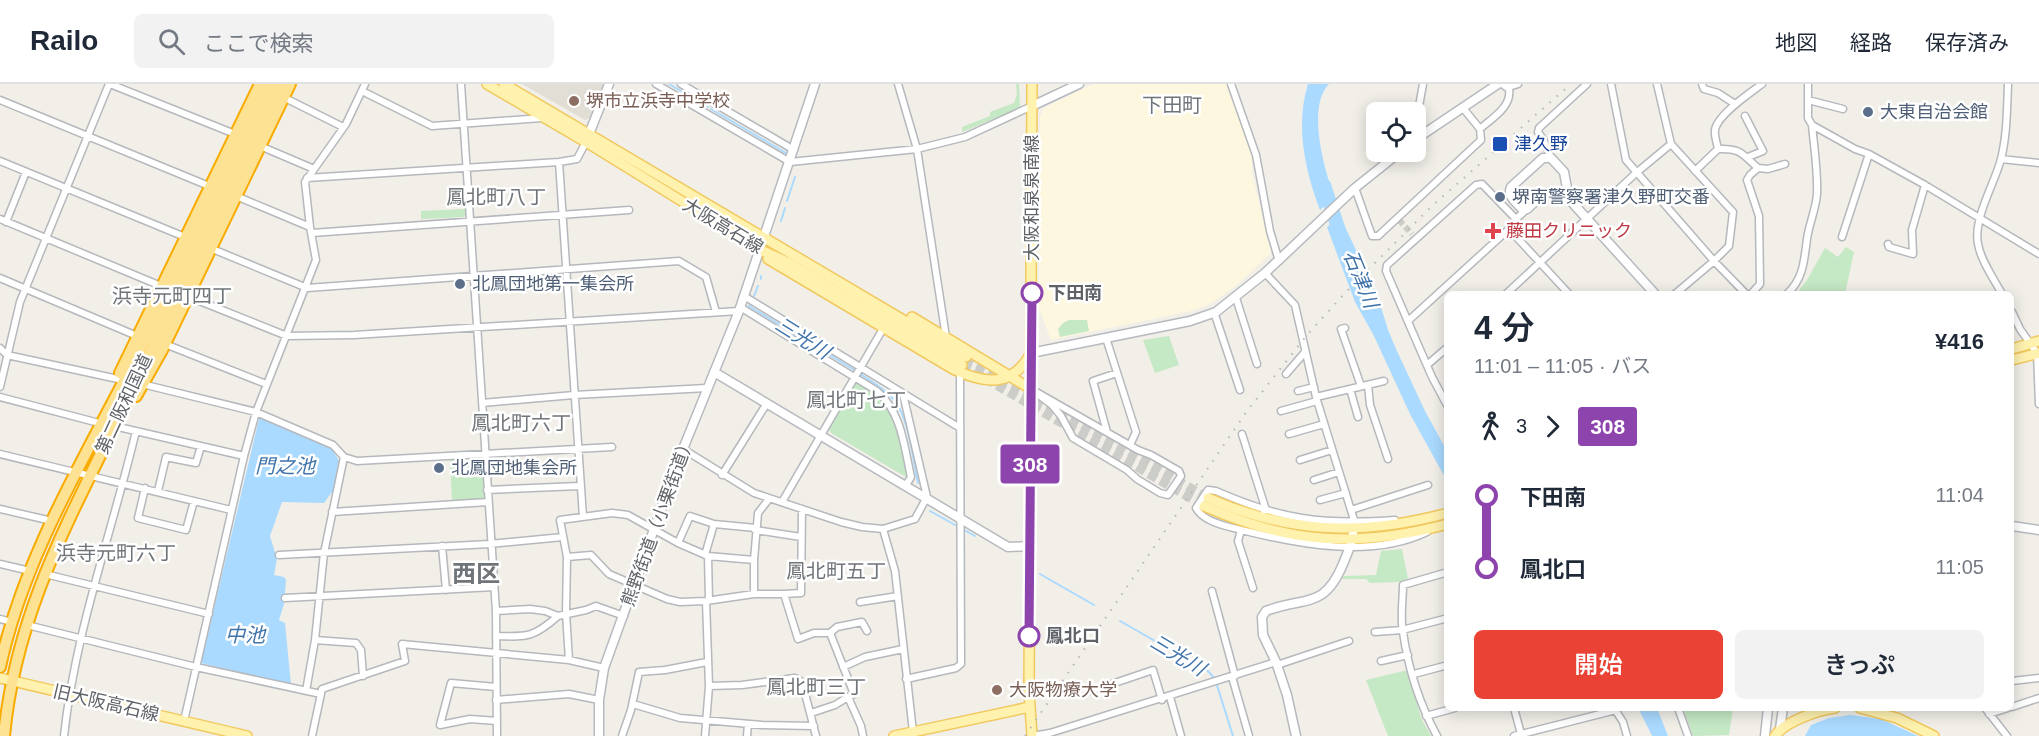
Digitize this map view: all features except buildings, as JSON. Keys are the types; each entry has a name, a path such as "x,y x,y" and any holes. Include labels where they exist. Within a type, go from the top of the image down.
{"highway":[{"name":"第二阪和国道","path":"4,736 12,681 26,625 45,574 270,84"},
{"name":"第二阪和国道","path":"0,667 12,622 30,571 53,521 96,435 158,324 280,84"},
{"path":"114,426 128,411 165,344 290,84"},
{"path":"96,435 99,423 137,336 235,134 256,85"}],"main road":[{"name":"大阪高石線","path":"487,84 543,117 587,138 765,237 963,364"},
{"name":"大阪高石線","path":"504,84 761,250 787,262 963,364"},
{"name":"大阪和泉泉南線","path":"1030,707 1032,84"},
{"path":"765,237 794,247 1031,389"},
{"path":"761,250 770,260 884,327 963,364 974,379 994,381 1007,379 1009,375 1024,367 1031,353"},
{"path":"2014,348 2034,342"},
{"path":"2014,359 2038,353"},
{"path":"1206,502 1285,523 1353,535 1401,536 1443,525"},
{"path":"1353,535 1444,514"},
{"name":"旧大阪高石線","path":"0,678 247,736"},
{"path":"894,736 1030,707 1032,736"},
{"path":"1778,734 1810,715 1824,711"},
{"path":"1871,711 1897,718 1934,736"}],"street":[{"path":"0,387 26,288 109,84 235,134"},
{"path":"462,84 469,222 496,611 497,736"},
{"path":"307,178 577,159 609,84"},
{"path":"656,84 794,150"},
{"path":"681,84 709,108 790,162 917,149 965,137 1079,84"},
{"path":"761,250 815,84"},
{"path":"898,84 917,149 946,337"},
{"path":"1231,84 1256,155 1270,231 1279,261"},
{"path":"1420,102 1423,84"},
{"path":"1480,129 1506,106 1510,97 1509,89 1502,84"},
{"path":"1426,133 1502,84 1512,86 1518,84"},
{"path":"1576,84 1581,90"},
{"path":"1569,199 1564,171 1551,158 1538,132 1539,128 1587,84"},
{"path":"1611,84 1626,160 1714,261 1746,291"},
{"path":"1657,84 1671,144 1733,212 1729,246 1679,291"},
{"path":"1702,84 1704,89 1718,93 1735,104"},
{"path":"1718,149 1714,133 1716,126 1735,104 1762,84"},
{"path":"1808,84 1808,118 1812,124 1926,185 2039,254"},
{"path":"2001,291 1977,242 1980,218 2001,159 2006,126 2008,84"},
{"path":"184,721 231,510 256,412 307,288 316,260 305,182 307,178 343,127 363,87 432,126 543,117"},
{"path":"283,98 343,127"},
{"path":"0,100 209,186"},
{"path":"1808,100 1843,109"},
{"path":"1354,189 1372,236 1378,236 1481,140 1480,129 1463,108"},
{"path":"1745,116 1762,151 1748,157"},
{"path":"1790,291 1802,271 1806,255 1806,240 1817,195 1812,124"},
{"path":"1509,291 1636,173 1671,144"},
{"path":"260,146 314,169"},
{"path":"1695,171 1718,149 1737,150 1748,157 1758,168 1768,169 1785,165"},
{"path":"1842,237 1869,154"},
{"path":"1527,209 1521,208 1510,195 1511,187 1543,158 1551,158"},
{"path":"2001,159 2039,163"},
{"path":"0,161 185,237"},
{"path":"559,162 579,486 583,517"},
{"path":"1031,353 1190,321 1214,312 1236,298 1279,261 1354,189 1388,162"},
{"path":"1752,291 1760,284 1759,216 1747,180 1758,168"},
{"path":"26,172 3,220 161,286"},
{"path":"1444,399 1386,271 1387,265 1414,236 1476,185 1482,184 1515,219"},
{"path":"1888,244 1889,247 1913,254 1912,230 1926,185"},
{"path":"1408,321 1509,229 1515,219 1542,195 1550,192 1569,199 1652,291"},
{"path":"235,196 311,230 469,222 629,210"},
{"path":"1509,229 1566,291"},
{"path":"210,248 307,288 474,274 679,261 706,277 716,312"},
{"name":"熊野街道（小栗街道）","path":"598,736 599,700 604,668 683,449 740,309 761,250"},
{"path":"1265,273 1295,305 1317,399 1351,510 1353,535 1337,578 1324,594 1266,611 1262,617 1263,635 1277,664 1296,736"},
{"path":"0,278 137,336"},
{"path":"187,296 287,336 354,335 477,328 740,309 858,373 903,394 960,428"},
{"path":"744,296 858,373 888,400 894,410 911,477 906,485"},
{"path":"1236,298 1257,364"},
{"path":"1214,312 1240,390"},
{"path":"2014,315 2034,342 2038,353 2039,404"},
{"path":"782,502 884,327"},
{"path":"1345,328 1341,329 1389,455"},
{"path":"1106,338 1136,432 1130,445"},
{"path":"165,344 266,384"},
{"path":"0,348 7,355 118,379"},
{"path":"1427,365 1444,350"},
{"path":"1286,374 1305,352"},
{"path":"906,679 956,668 961,664 959,520 963,364"},
{"path":"714,372 927,497 959,520 1008,546 1030,546"},
{"path":"1107,432 1092,381 1117,373"},
{"path":"1281,411 1384,381"},
{"path":"142,384 256,412 333,445 344,457 357,461 612,447"},
{"path":"1298,391 1314,387"},
{"path":"482,403 574,395 707,388"},
{"path":"1031,389 1179,471 1181,476 1168,495 1160,493 1127,470 1073,438 1056,410 1031,389"},
{"path":"1350,390 1358,417"},
{"path":"683,449 754,494 862,527 883,529 915,519 927,497 903,394"},
{"path":"0,398 99,423"},
{"path":"722,475 767,403"},
{"path":"1289,434 1324,424"},
{"path":"114,426 244,456"},
{"path":"64,736 68,694 81,638 136,431"},
{"path":"1242,434 1265,507 1264,511"},
{"path":"158,491 166,457 196,463 201,446"},
{"path":"1300,460 1332,450"},
{"path":"0,454 231,510"},
{"path":"306,691 315,640 324,553 344,457"},
{"path":"1314,480 1339,472"},
{"path":"1351,510 1428,485"},
{"path":"487,490 579,486"},
{"path":"145,488 138,518 186,530 194,501"},
{"path":"1208,490 1216,491 1264,511 1306,520 1353,535 1324,546 1277,540 1227,527 1198,513 1196,508 1208,490"},
{"path":"1320,500 1346,493"},
{"path":"754,594 758,513 769,499"},
{"path":"332,512 488,502"},
{"path":"0,509 53,521"},
{"path":"567,557 591,555 609,574 634,586 680,602 707,601 754,594 801,593 802,509"},
{"path":"569,660 566,613 567,557 560,520 612,513 628,515 678,543 707,556 754,560"},
{"path":"678,543 690,516 714,524 801,537"},
{"path":"705,736 709,686 707,556 714,524"},
{"path":"2014,526 2039,531"},
{"path":"883,529 891,555 898,596 913,732"},
{"path":"1241,530 1238,541 1253,588"},
{"path":"279,555 490,544 563,537"},
{"path":"442,546 446,590"},
{"path":"0,564 30,571"},
{"path":"1437,736 1426,716 1402,630 1403,585 1444,573"},
{"path":"45,574 208,614"},
{"path":"285,598 494,587"},
{"path":"1212,591 1249,736"},
{"path":"784,594 798,639 814,633 830,633 837,627 862,622 867,631"},
{"path":"860,602 898,596"},
{"path":"496,636 527,637 544,629 558,616 596,606 624,616"},
{"path":"496,611 530,609 558,616"},
{"path":"0,619 12,622"},
{"path":"1375,632 1402,630 1444,619"},
{"path":"26,625 196,667 321,694"},
{"path":"811,713 835,705 854,694 830,633"},
{"path":"315,640 356,643 362,650 363,676"},
{"path":"1032,736 1050,734 1349,641"},
{"path":"312,736 322,689 405,662 402,644 569,660 604,668"},
{"path":"843,667 865,657 903,649"},
{"path":"1382,662 1408,655"},
{"path":"622,736 633,704 639,672 665,670 707,662"},
{"path":"1414,674 1444,666"},
{"path":"1091,691 1153,670 1161,700"},
{"path":"709,686 742,686 795,678 802,682 816,736"},
{"path":"2014,681 2039,678"},
{"path":"496,687 451,683 440,725 470,719 497,721"},
{"path":"496,700 569,694 599,700"},
{"path":"848,697 863,736"},
{"path":"1170,697 1181,736"},
{"path":"2014,706 2039,698"},
{"path":"633,704 680,718 748,724 814,726"},
{"path":"1426,716 1444,711"},
{"path":"1514,711 1518,735 1608,711"},
{"path":"1616,711 1623,722 1626,736"},
{"path":"1679,711 1688,736"},
{"path":"1765,736 1768,711"},
{"path":"1778,734 1782,711"},
{"path":"1987,711 2007,736"},
{"path":"747,736 748,724"}],"shaded area":[{"name":"堺市立浜寺中学校","path":"522,84 603,84 590,118 585,120"},
{"path":"1093,84 1227,84 1252,156 1252,173 1271,253 1236,286 1210,304 1191,311 1051,340 1039,308 1040,116 1044,108"}],"green space":[{"path":"1016,84 1019,84 1020,108 962,132 962,127 990,116 990,112 1014,103 1017,94"},
{"path":"466,209 464,217 421,219 421,211"},
{"path":"1846,247 1854,252 1846,291 1798,291 1825,248 1838,257"},
{"path":"1069,320 1087,320 1089,331 1060,337 1058,329"},
{"path":"1169,336 1179,365 1155,373 1143,340"},
{"path":"859,382 881,396 895,418 901,436 908,474 906,477 831,433 829,429 856,383"},
{"path":"480,459 483,462 484,497 481,500 452,502 450,460"},
{"path":"1402,549 1408,579 1398,582 1370,583 1366,579 1342,579 1344,576 1376,575 1381,551"},
{"path":"1408,670 1421,718 1431,736 1388,736 1366,680"},
{"path":"1684,711 1733,711 1729,735 1693,736"}],"water":[{"path":"1308,84 1329,84 1322,94 1318,123 1322,156 1334,197 1320,210 1306,164 1302,132 1304,100"},
{"path":"1340,216 1378,297 1396,349 1444,446 1444,476 1410,414 1374,336 1355,302 1327,227"},
{"path":"261,417 332,449 341,464 335,488 324,503 282,502 270,536 277,559 274,575 284,577 286,580 284,604 279,620 285,623 291,685 201,663"},
{"path":"1641,711 1658,711 1668,736 1652,736 1658,730 1655,725 1648,725"},
{"path":"1850,715 1881,719 1918,736 1805,736 1811,725 1829,718"}],"waterway":[{"name":"三光川","path":"669,84 708,107"},
{"name":"三光川","path":"711,109 786,153"},
{"name":"三光川","path":"787,201 795,177"},
{"name":"石津川","path":"1324,185 1341,237"},
{"name":"三光川","path":"781,221 785,208"},
{"name":"三光川","path":"754,296 758,286"},
{"name":"三光川","path":"750,304 749,306 856,371"},
{"name":"三光川","path":"862,375 888,393 900,409 910,440 918,483"},
{"name":"三光川","path":"930,511 975,536"},
{"name":"三光川","path":"1040,574 1094,605"},
{"name":"三光川","path":"1120,621 1208,671 1215,679 1233,736"},
{"name":"石津川","path":"1648,711 1660,736"}],"tunnel":[{"path":"1399,220 1412,234"},
{"path":"966,357 1208,498"},
{"path":"962,365 1204,506"}],"railway":[{"path":"1025,736 1247,411 1307,335 1345,293 1432,206 1571,84"}],"bus line":[{"name":"308","path":"1029,636 1032,293"}],"place":[{"name":"堺市立浜寺中学校","path":"574,101"},
{"name":"大東自治会館","path":"1868,112"},
{"name":"津久野","path":"1500,144"},
{"name":"堺南警察署津久野町交番","path":"1500,197"},
{"name":"藤田クリニック","path":"1493,231"},
{"name":"北鳳団地第一集会所","path":"460,284"},
{"name":"下田南","path":"1032,293"},
{"name":"北鳳団地集会所","path":"439,468"},
{"name":"鳳北口","path":"1029,636"},
{"name":"大阪物療大学","path":"997,690"}],"district":[{"name":"下田町","path":"1172,105"},
{"name":"鳳北町八丁","path":"496,197"},
{"name":"浜寺元町四丁","path":"172,296"},
{"name":"鳳北町七丁","path":"856,400"},
{"name":"鳳北町六丁","path":"521,423"},
{"name":"浜寺元町六丁","path":"116,553"},
{"name":"鳳北町五丁","path":"836,571"},
{"name":"西区","path":"476,574"},
{"name":"鳳北町三丁","path":"816,687"}],"water label":[{"name":"門之池","path":"285,466"},
{"name":"中池","path":"245,635"}]}
